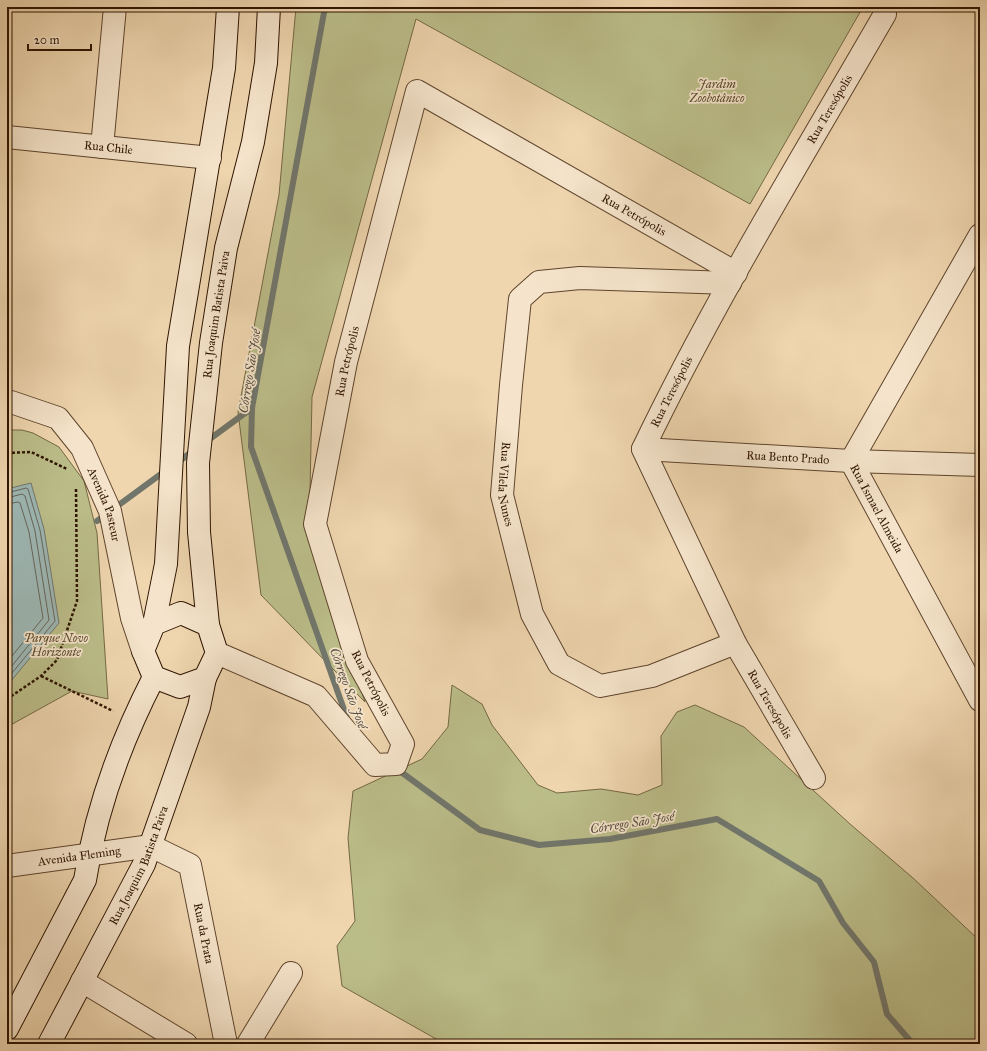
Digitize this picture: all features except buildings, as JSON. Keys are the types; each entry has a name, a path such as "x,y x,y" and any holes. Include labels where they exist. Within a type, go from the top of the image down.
{"street":[{"path":"102,147 115,7"},
{"path":"205,678 180,688 154,677 143,651 154,624 166,564 178,346 224,68 228,7"},
{"name":"Rua Joaquim Batista Paiva","path":"49,1044 151,846 199,707 205,678 217,653 208,625 199,532 198,463 211,343 223,263 253,142 266,63 269,7"},
{"name":"Rua Teresópolis","path":"814,778 735,643 643,449 666,402 733,278 885,14"},
{"name":"Rua Petrópolis","path":"217,653 316,696 375,765 396,764 403,744 357,660 315,524 346,362 417,91 733,278"},
{"name":"Rua Chile","path":"7,137 210,158"},
{"name":"Rua Ismael Almeida","path":"980,235 851,461 980,700"},
{"name":"Rua Vilela Nunes","path":"733,278 580,278 539,282 520,299 502,495 532,614 559,664 600,686 652,676 735,643"},
{"name":"Avenida Pasteur","path":"7,402 58,418 82,448 110,511 132,618 143,651"},
{"name":"Rua Bento Prado","path":"643,449 851,461 980,465"},
{"path":"154,624 181,613 208,625"},
{"path":"7,1029 85,880 89,854 100,811 132,720 154,677"},
{"name":"Avenida Fleming","path":"7,866 151,846"},
{"name":"Rua da Prata","path":"151,846 190,865 226,1044"},
{"path":"248,1044 291,973"},
{"path":"82,981 186,1044"}],"path":[{"path":"7,453 32,452 70,470"},
{"path":"7,699 41,676 57,660 77,601 76,481"},
{"path":"41,676 132,720"}],"green space":[{"name":"Jardim Zoobotânico","path":"296,7 863,7 750,204 416,19 312,397 309,540 365,702 261,595 238,412 279,195"},
{"name":"Parque Novo Horizonte","path":"7,430 22,430 33,433 59,447 84,481 97,533 108,699 72,691 7,727"},
{"path":"452,685 482,704 492,725 538,785 557,793 601,789 638,795 662,785 661,736 677,712 695,705 744,727 850,824 913,878 980,941 980,1044 445,1044 342,986 337,946 355,921 348,838 353,791 422,759 448,727"}],"water":[{"path":"31,483 44,529 59,623 11,681 7,683 7,489"}],"waterway":[{"name":"Córrego São José","path":"325,7 252,408 251,447 348,721"},
{"path":"207,441 252,408"},
{"path":"177,463 194,450"},
{"path":"97,521 165,471"},
{"name":"Córrego São José","path":"397,769 480,830 539,845 610,839 717,819 819,881 843,923 874,962 887,1014 913,1044"}]}
